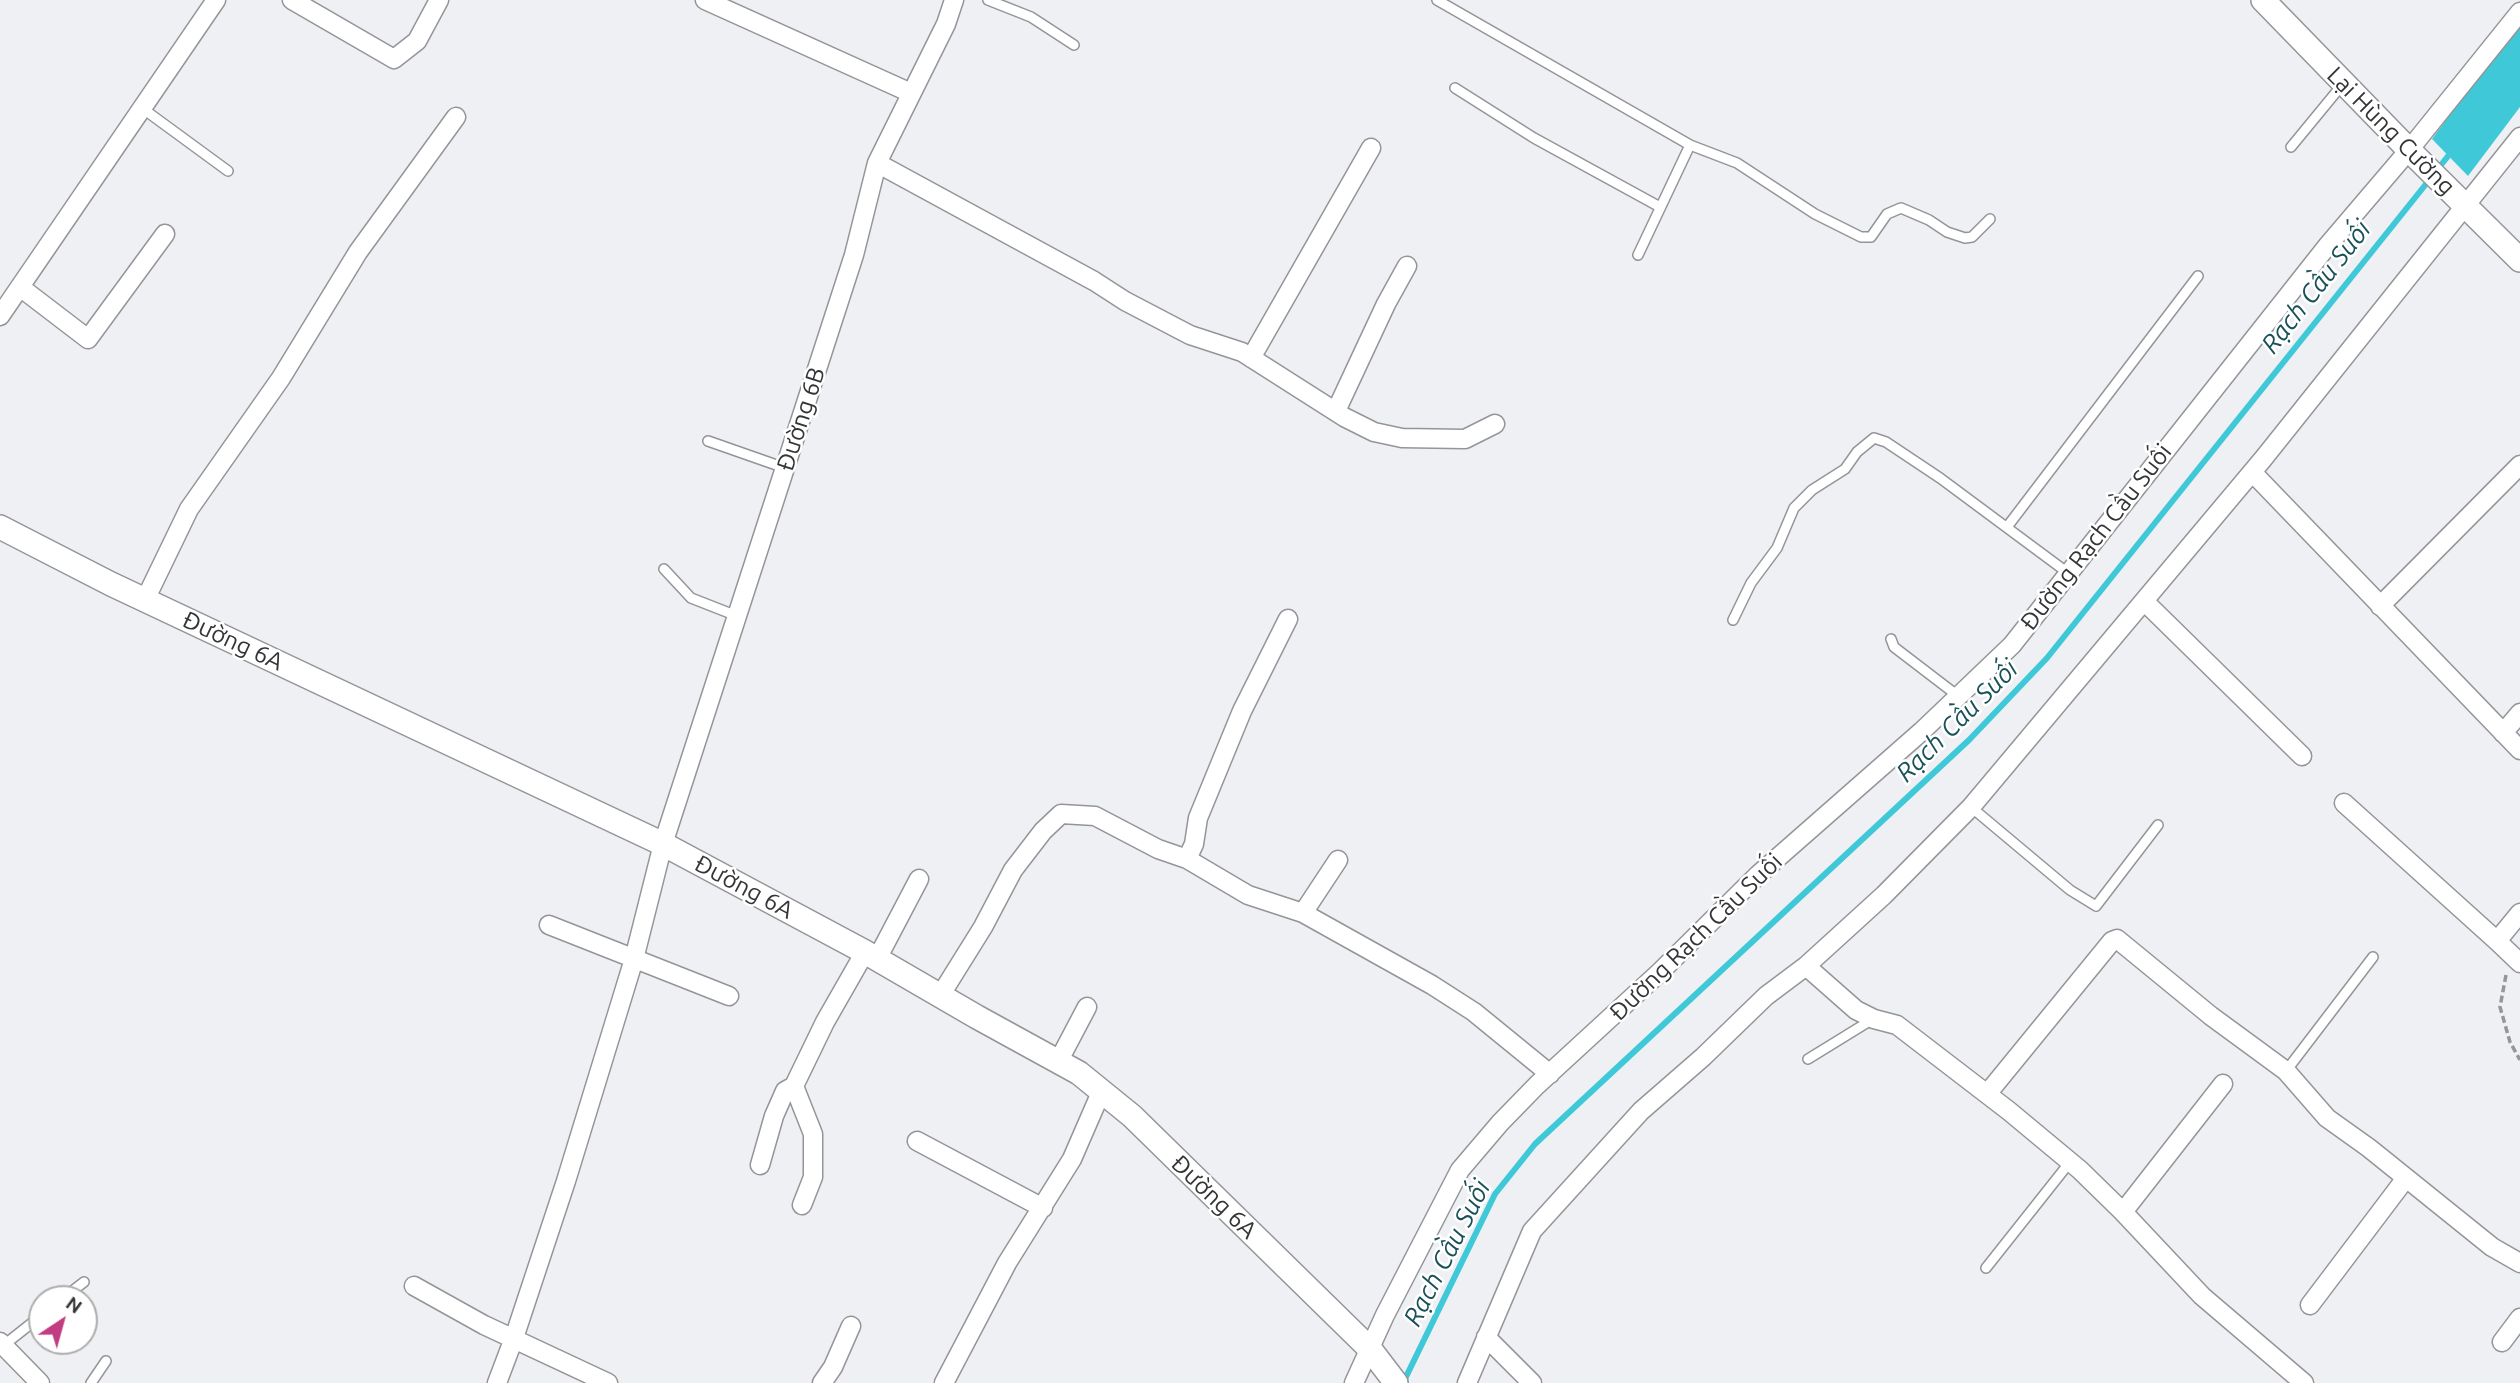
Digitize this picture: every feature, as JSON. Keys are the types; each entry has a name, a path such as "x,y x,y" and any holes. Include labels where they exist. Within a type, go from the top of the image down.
{"street":[{"path":"0,316 216,0"},
{"path":"292,0 394,59 417,41 439,0"},
{"path":"705,0 911,93"},
{"name":"Đường 6B","path":"497,1383 566,1181 634,960 663,844 854,255 877,163 946,24 954,0"},
{"name":"Lại Hùng Cường","path":"2263,0 2520,260"},
{"name":"Đường Rạch Cầu Suối","path":"1354,1383 1373,1354 1398,1290 1460,1170 1500,1123 1758,875 1922,731 2012,645 2328,245 2411,152 2520,12"},
{"path":"145,600 188,509 281,377 358,252 456,117"},
{"path":"1467,1383 1532,1231 1559,1198 1640,1111 1703,1057 1766,996 1807,966 1884,895 1971,807 2252,472 2462,202 2520,137"},
{"path":"1251,358 1371,148"},
{"path":"877,163 1190,335 1242,352 1374,432 1402,438 1465,439 1495,424"},
{"path":"20,287 88,339 165,234"},
{"path":"1336,411 1386,304 1408,266"},
{"path":"2380,606 2520,466"},
{"path":"2252,472 2520,750"},
{"name":"Đường 6A","path":"0,527 145,600 663,844 871,956 1058,1062 1102,1090 1373,1354 1396,1383"},
{"path":"2144,601 2302,756"},
{"path":"1187,859 1194,844 1198,818 1241,711 1288,619"},
{"path":"2503,733 2520,713"},
{"path":"2344,803 2516,960"},
{"path":"940,996 983,927 1013,870 1042,831 1061,814 1096,816 1158,849 1187,859 1248,895 1303,913 1432,985 1474,1012 1550,1074"},
{"path":"1303,913 1338,860"},
{"path":"760,1165 774,1116 785,1091 794,1086 825,1022 871,956 919,879"},
{"path":"2497,941 2520,913"},
{"path":"550,925 729,996"},
{"path":"1987,1094 2115,939 2121,941 2211,1016 2286,1072 2327,1118 2492,1247 2520,1263"},
{"path":"1807,966 1856,1010 1897,1024 2070,1162 2123,1212 2202,1296 2304,1383"},
{"path":"1058,1062 1087,1007"},
{"path":"2123,1212 2223,1084"},
{"path":"794,1086 813,1134 813,1177 802,1205"},
{"path":"944,1383 1007,1263 1072,1159 1102,1090"},
{"path":"917,1141 1043,1208"},
{"path":"2310,1306 2406,1178"},
{"path":"414,1286 484,1325 608,1383"},
{"path":"2502,1342 2520,1318"},
{"path":"822,1383 833,1367 851,1326"},
{"path":"1486,1337 1532,1383"},
{"path":"1,1345 40,1383"}],"lane":[{"path":"988,0 1031,17 1074,45"},
{"path":"1437,0 1690,145 1737,163 1815,214 1861,237 1871,237 1887,214 1901,208 1947,232 1965,238 1972,237 1990,219"},
{"path":"2291,147 2344,83"},
{"path":"1455,88 1535,138 1660,207"},
{"path":"142,108 228,171"},
{"path":"1638,255 1690,145"},
{"path":"2007,527 2198,276"},
{"path":"1732,620 1751,583 1777,548 1794,508 1812,490 1845,470 1857,452 1874,438 1885,442 1918,464 2068,573"},
{"path":"708,441 785,468"},
{"path":"664,569 691,598 737,616"},
{"path":"1891,639 1894,647 1958,695"},
{"path":"1971,807 2070,890 2096,906 2158,825"},
{"path":"2286,1072 2373,957"},
{"path":"1808,1059 1874,1018"},
{"path":"1986,1268 2070,1162"},
{"path":"80,1285 84,1282"},
{"path":"1,1345 28,1325"},
{"path":"91,1383 106,1361"}],"path":[{"path":"2516,960 2502,986 2500,1007 2506,1033 2520,1060"}],"water":[{"path":"2520,20 2520,107 2468,176 2432,139"}],"waterway":[{"name":"Rạch Cầu Suối","path":"2437,170 2452,151"},
{"name":"Rạch Cầu Suối","path":"1403,1383 1495,1194 1535,1144 1969,740 2047,658 2430,179"}]}
